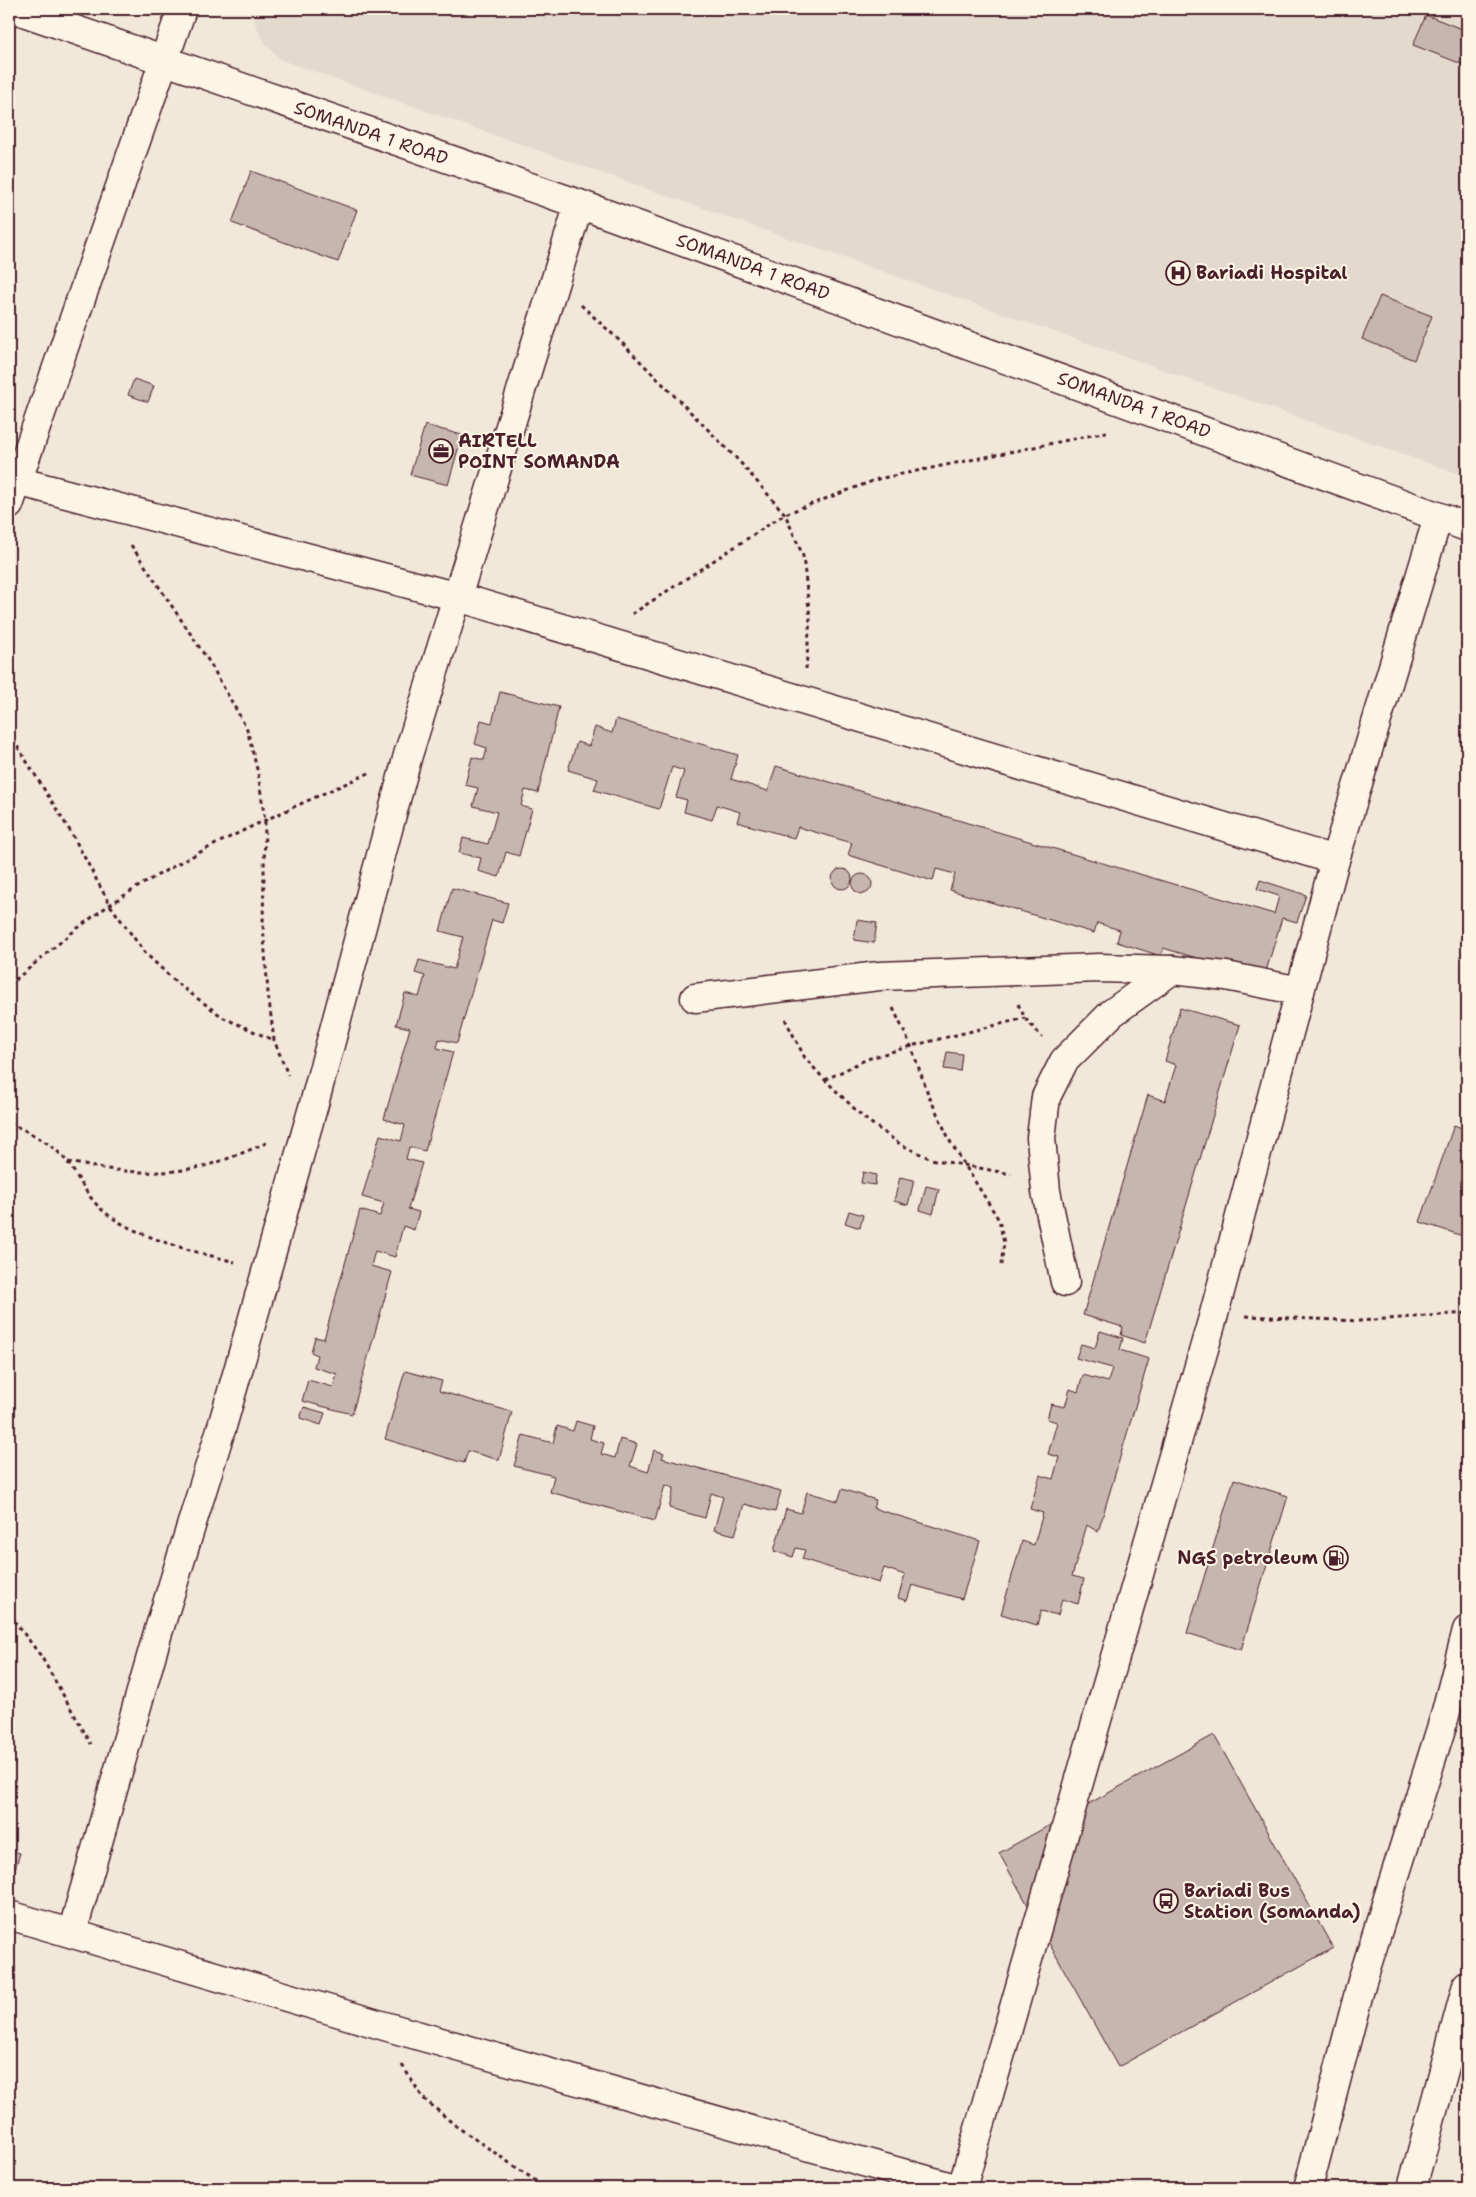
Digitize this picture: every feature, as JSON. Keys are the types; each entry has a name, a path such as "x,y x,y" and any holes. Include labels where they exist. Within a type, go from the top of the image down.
{"main road":[{"path":"182,9 13,493 458,597 1335,860"},
{"name":"SOMANDA 1 ROAD","path":"25,12 579,204 1037,369 1467,528"},
{"path":"72,1933 157,1636 224,1423 408,755 579,204"},
{"path":"962,2188 1214,1314 1335,860 1438,517"},
{"path":"695,998 879,976 1001,970 1099,968 1172,970 1226,976 1300,991"},
{"path":"1065,1282 1046,1191 1042,1138 1046,1097 1064,1061 1112,1013 1172,970"},
{"path":"1308,2188 1362,1980 1444,1720 1467,1630"},
{"path":"9,1915 381,2025 955,2188"},
{"path":"1412,2188 1467,1985"}],"path":[{"path":"555,282 621,342 739,461 785,514 803,556 810,618 803,699"},
{"path":"596,638 785,514 878,479 1115,430"},
{"path":"67,1162 115,1172 162,1172 201,1167 310,1116 286,1073 274,1040 268,993 263,924 265,821 258,773 247,729 210,664 131,544"},
{"path":"9,733 67,826 110,905 145,953 178,984 224,1018 274,1040"},
{"path":"9,985 110,905 173,867 265,821 408,755"},
{"path":"1001,970 1025,1018 1064,1061"},
{"path":"879,976 910,1046 928,1094 965,1167 999,1220 1004,1244 1001,1265"},
{"path":"771,990 806,1058 825,1080 864,1118 900,1144 931,1159 965,1167 1005,1172 1046,1191"},
{"path":"825,1080 867,1060 910,1046 1025,1018"},
{"path":"9,1123 48,1143 67,1162 80,1183 102,1209 133,1229 185,1249 267,1270"},
{"path":"1214,1314 1360,1320 1467,1313"},
{"path":"9,1614 42,1656 114,1782"},
{"path":"381,2025 401,2064 424,2098 456,2126 546,2188"}],"shaded area":[{"name":"Bariadi Hospital","path":"255,9 1467,9 1467,477 281,60 266,45 255,24"}],"building":[{"path":"1426,15 1467,31 1467,66 1413,45"},
{"path":"251,171 357,210 338,262 232,223"},
{"path":"1380,296 1432,316 1414,360 1362,339"},
{"path":"134,379 154,386 148,402 128,395"},
{"path":"425,425 462,435 448,485 410,475"},
{"path":"500,692 559,707 538,793 525,790 521,806 532,809 519,856 506,852 499,877 478,871 481,858 459,853 463,838 488,844 497,812 473,806 478,788 465,785 472,757 484,760 487,748 475,744 481,720 492,723"},
{"path":"616,719 738,755 731,779 768,791 776,766 1274,914 1279,896 1257,889 1260,880 1306,895 1297,922 1282,918 1264,978 1163,948 1161,956 1117,942 1120,930 1097,923 1094,933 950,890 955,874 936,869 933,881 848,855 852,843 798,827 794,838 737,822 740,812 717,805 712,820 684,812 687,800 676,797 684,771 672,767 659,809 594,790 598,779 568,770 577,742 589,746 595,727 612,733"},
{"path":"842,869 849,872 852,879 849,886 842,889 835,886 832,879 835,872"},
{"path":"862,874 869,877 872,884 869,891 862,894 855,891 852,884 855,877"},
{"path":"452,888 508,903 502,923 492,920 457,1043 439,1039 437,1048 453,1052 425,1151 409,1147 406,1159 422,1163 408,1209 419,1212 414,1230 403,1226 395,1257 375,1251 371,1266 392,1272 352,1414 302,1401 308,1380 333,1387 337,1374 314,1367 317,1355 311,1352 315,1337 324,1339 360,1210 380,1216 384,1203 362,1197 380,1135 401,1141 405,1125 384,1119 410,1028 396,1025 405,993 419,997 425,976 415,973 419,960 454,969 463,937 440,931"},
{"path":"857,920 877,923 874,943 854,940"},
{"path":"1180,1008 1240,1025 1145,1343 1121,1335 1123,1327 1083,1315 1148,1095 1165,1101 1176,1065 1165,1061"},
{"path":"947,1052 962,1054 960,1071 944,1069"},
{"path":"1454,1125 1467,1130 1466,1237 1420,1222"},
{"path":"863,1172 876,1175 875,1185 861,1183"},
{"path":"900,1177 914,1180 908,1205 894,1201"},
{"path":"926,1186 939,1189 933,1214 920,1210"},
{"path":"849,1211 863,1215 860,1228 845,1223"},
{"path":"1100,1331 1123,1338 1120,1350 1149,1359 1098,1532 1087,1525 1072,1576 1084,1579 1078,1604 1062,1599 1058,1615 1041,1611 1037,1625 1001,1614 1022,1541 1034,1545 1043,1513 1030,1509 1040,1475 1053,1479 1059,1457 1048,1454 1057,1422 1047,1419 1051,1404 1065,1407 1070,1389 1078,1392 1083,1375 1108,1382 1112,1368 1076,1358 1081,1344 1095,1348"},
{"path":"405,1371 442,1381 439,1391 512,1412 499,1460 468,1451 464,1463 385,1439"},
{"path":"304,1407 325,1413 321,1425 300,1418"},
{"path":"576,1421 593,1426 590,1439 604,1443 601,1454 615,1458 620,1439 637,1444 630,1466 648,1472 654,1450 664,1453 662,1458 781,1491 775,1512 744,1504 735,1535 714,1530 723,1497 711,1493 705,1518 669,1508 674,1488 665,1485 655,1521 550,1492 554,1476 514,1466 523,1435 553,1443 557,1426 573,1431"},
{"path":"1234,1479 1288,1496 1241,1650 1187,1633"},
{"path":"842,1489 876,1500 873,1508 980,1541 962,1599 912,1585 907,1601 898,1598 905,1575 884,1568 879,1583 802,1559 805,1550 796,1548 793,1557 774,1551 786,1509 801,1513 807,1492 838,1501"},
{"name":"Bariadi Bus Station (Somanda)","path":"1214,1735 1333,1948 1118,2067 999,1853"},
{"path":"9,1850 20,1853 14,1872 9,1871"}],"place":[{"name":"Bariadi Hospital","path":"1178,273"},
{"name":"AIRTELL POINT SOMANDA","path":"441,451"},
{"name":"NGS petroleum","path":"1336,1558"},
{"name":"Bariadi Bus Station (Somanda)","path":"1166,1901"}]}
